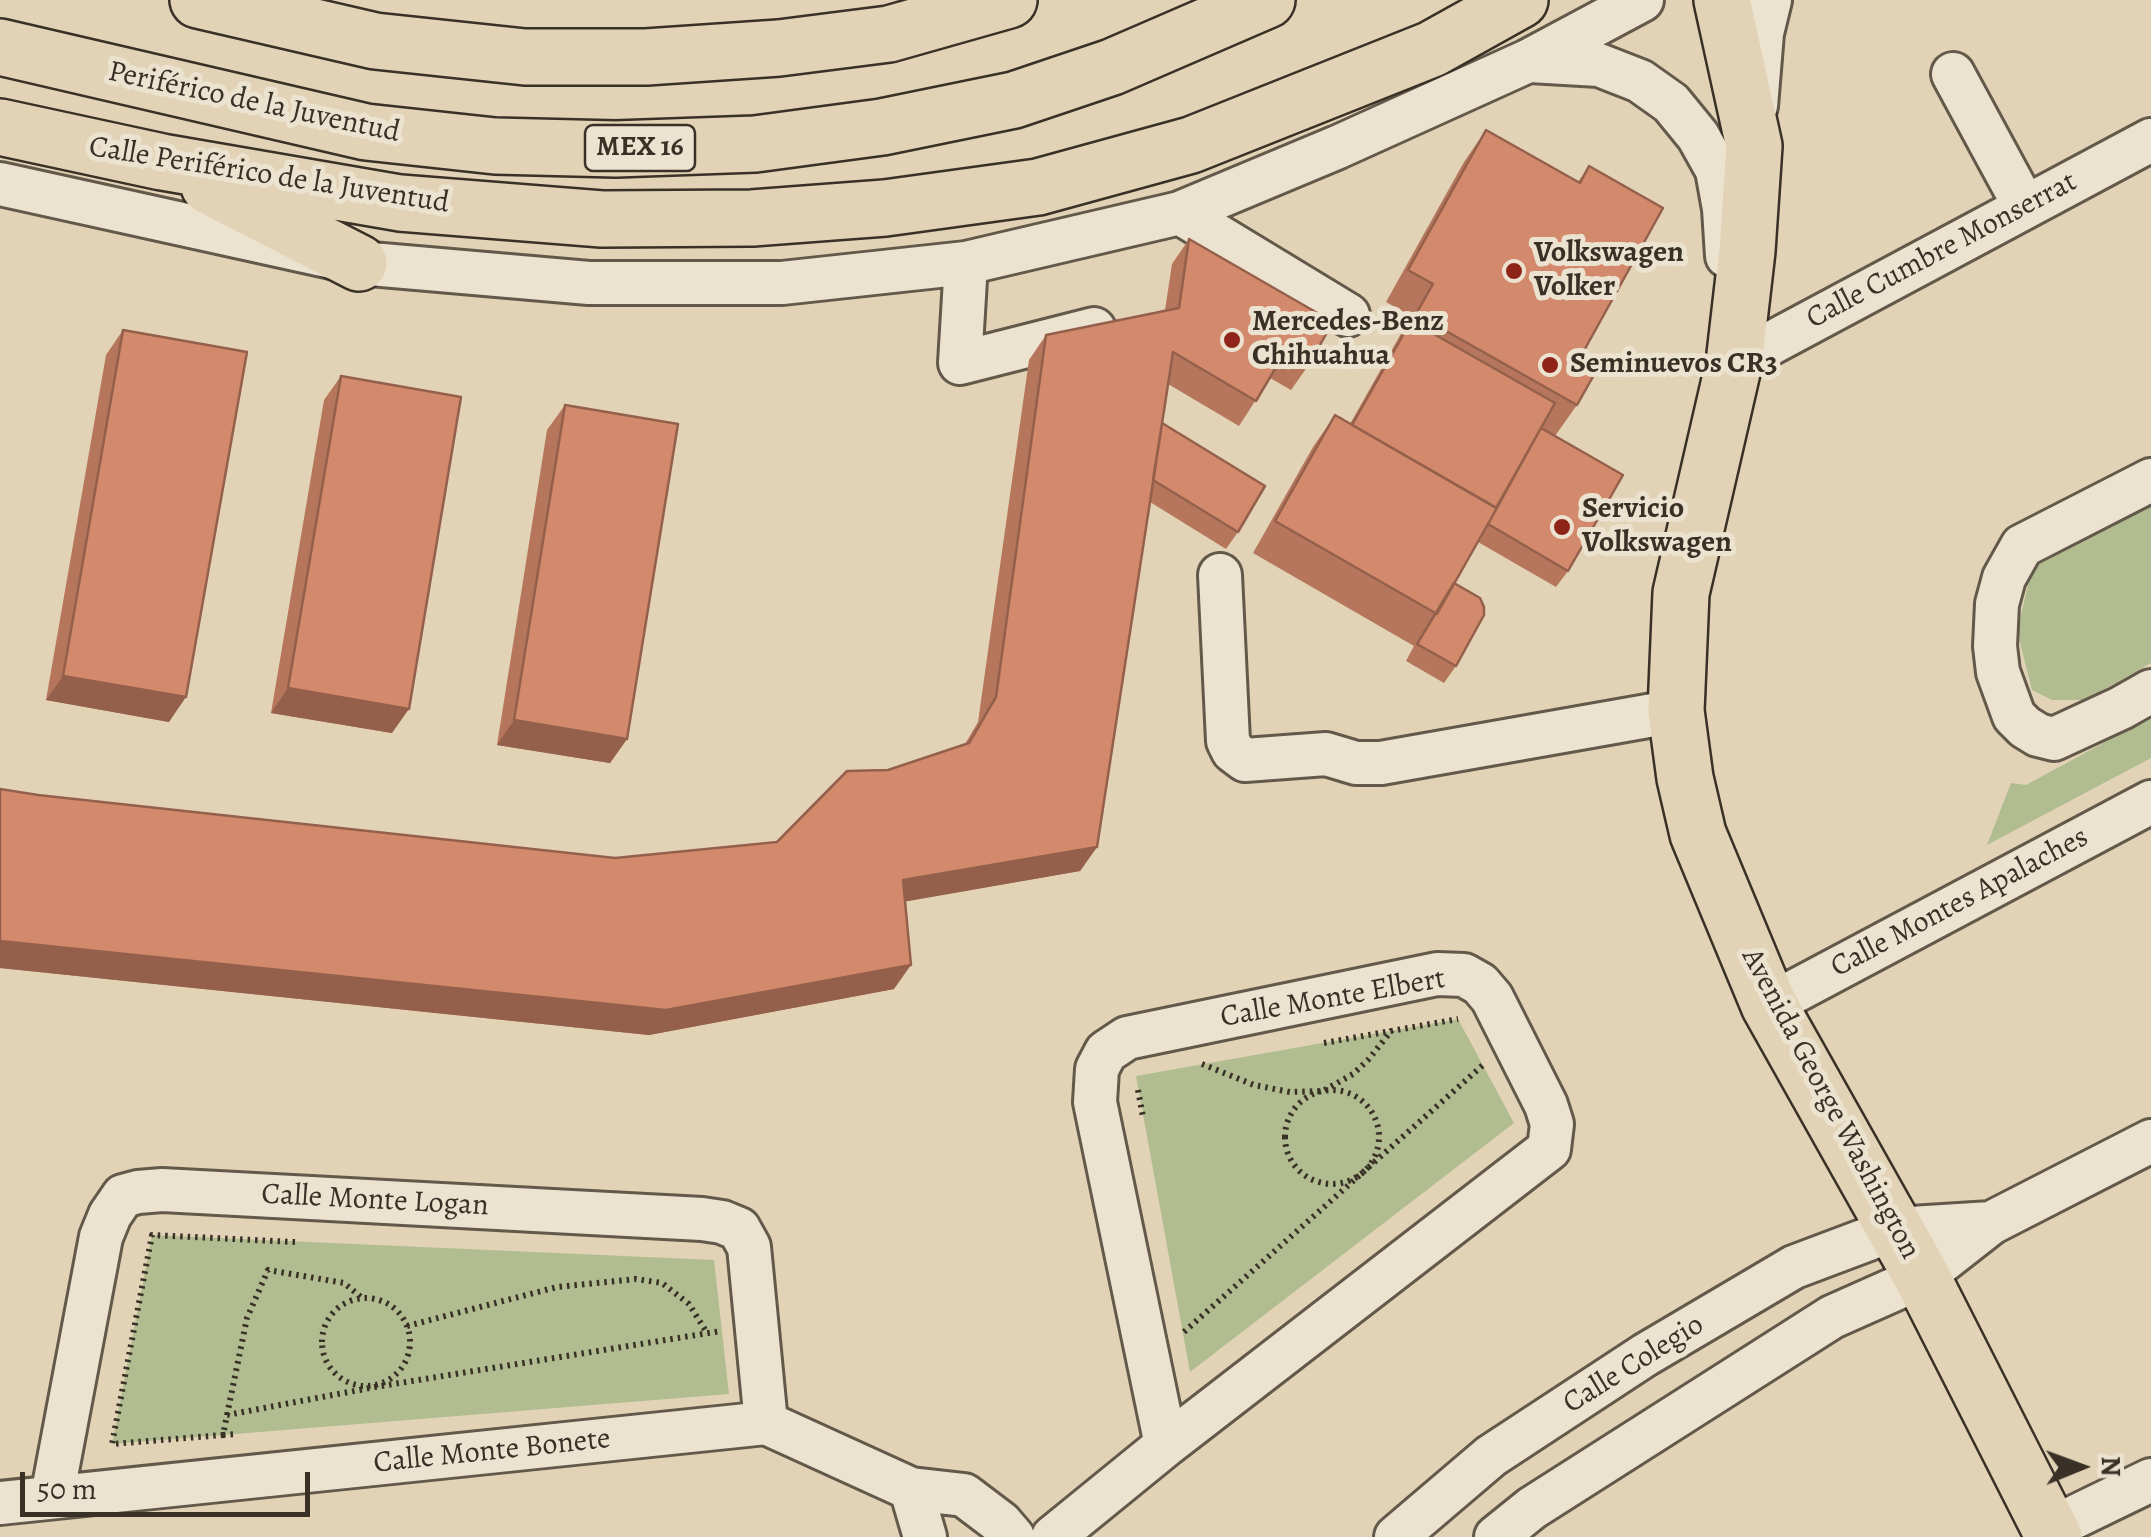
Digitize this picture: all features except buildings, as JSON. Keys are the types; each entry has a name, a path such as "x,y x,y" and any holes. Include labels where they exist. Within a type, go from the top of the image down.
{"main road":[{"path":"198,0 375,41 525,57 646,57 779,48 889,34 1010,0"},
{"name":"Periférico de la Juventud","path":"0,48 366,132 495,146 715,146 882,128 1014,100 1112,67 1267,0"},
{"name":"Calle Periférico de la Juventud","path":"0,127 162,162 400,203 602,219 752,218 885,208 1038,188 1191,145 1432,49 1520,0"},
{"name":"Avenida George Washington","path":"1722,0 1754,146 1734,363 1681,593 1676,711 1685,778 1698,834 1769,1004 1922,1276 2052,1533"},
{"path":"162,162 359,263"}],"street":[{"path":"0,184 359,263 589,283 782,283 966,263 1180,213 1528,61 1642,0"},
{"path":"1754,146 1757,78 1770,0"},
{"path":"1528,61 1599,65 1640,81 1671,104 1698,136 1717,170 1724,209 1734,363"},
{"path":"1953,74 2025,208"},
{"name":"Calle Cumbre Monserrat","path":"1734,363 2151,140"},
{"path":"1180,213 1348,315"},
{"path":"966,263 960,363 1119,323"},
{"path":"2151,480 2022,546 2004,578 1997,604 1995,646 1998,672 2014,716 2038,735 2054,738 2151,691"},
{"path":"1220,575 1228,741 1233,751 1246,760 1326,754 1356,763 1381,763 1676,711"},
{"name":"Calle Montes Apalaches","path":"1769,1004 2151,802"},
{"name":"Calle Monte Elbert","path":"1053,1537 1166,1444 1549,1148 1552,1124 1546,1105 1492,998 1480,984 1464,976 1437,974 1127,1038 1106,1052 1096,1069 1094,1102 1166,1444"},
{"path":"1496,1537 1532,1508 1832,1316 1922,1276 1991,1223 2151,1141"},
{"name":"Calle Monte Logan","path":"52,1497 101,1237 123,1196 138,1192 162,1190 722,1222 740,1229 749,1247 766,1423"},
{"name":"Calle Colegio","path":"1396,1537 1491,1456 1645,1355 1794,1267 1895,1229 1991,1223"},
{"path":"766,1423 911,1488 964,1495 1001,1523 1012,1537"},
{"name":"Calle Monte Bonete","path":"0,1503 766,1423"},
{"path":"2052,1533 2151,1480"},
{"path":"911,1488 925,1537"}],"path":[{"path":"1317,1044 1458,1018 1466,1034"},
{"path":"1205,1064 1254,1085 1290,1092 1323,1091 1340,1091 1368,1106 1379,1134 1372,1163 1362,1174 1334,1184 1306,1176 1296,1166 1288,1154 1288,1122 1296,1107 1308,1097 1323,1091 1354,1074 1392,1030"},
{"path":"1188,1066 1223,1060"},
{"path":"1179,1315 1182,1334 1482,1064 1490,1079"},
{"path":"1136,1076 1146,1131"},
{"path":"307,1242 152,1235 112,1444 223,1435 246,1318 268,1270 344,1282 362,1298"},
{"path":"408,1326 556,1287 636,1279 662,1283 690,1304 707,1333"},
{"path":"376,1298 400,1313 408,1326 408,1356 389,1381 360,1387 345,1382 325,1361 322,1333 327,1320 348,1301 376,1298"},
{"path":"227,1415 375,1386 722,1331 720,1313"}],"green space":[{"path":"2151,496 2151,663 2085,700 2052,700 2032,690 2017,631 2033,564"},
{"path":"2151,717 2151,758 1987,845 2011,783 2026,785"},
{"path":"1458,1019 1514,1123 1190,1372 1136,1076"},
{"path":"152,1235 714,1260 729,1394 112,1444"}],"place":[{"name":"Volkswagen Volker","path":"1514,271"},
{"name":"Mercedes-Benz Chihuahua","path":"1232,340"},
{"name":"Seminuevos CR3","path":"1550,365"},
{"name":"Servicio Volkswagen","path":"1562,527"}]}
